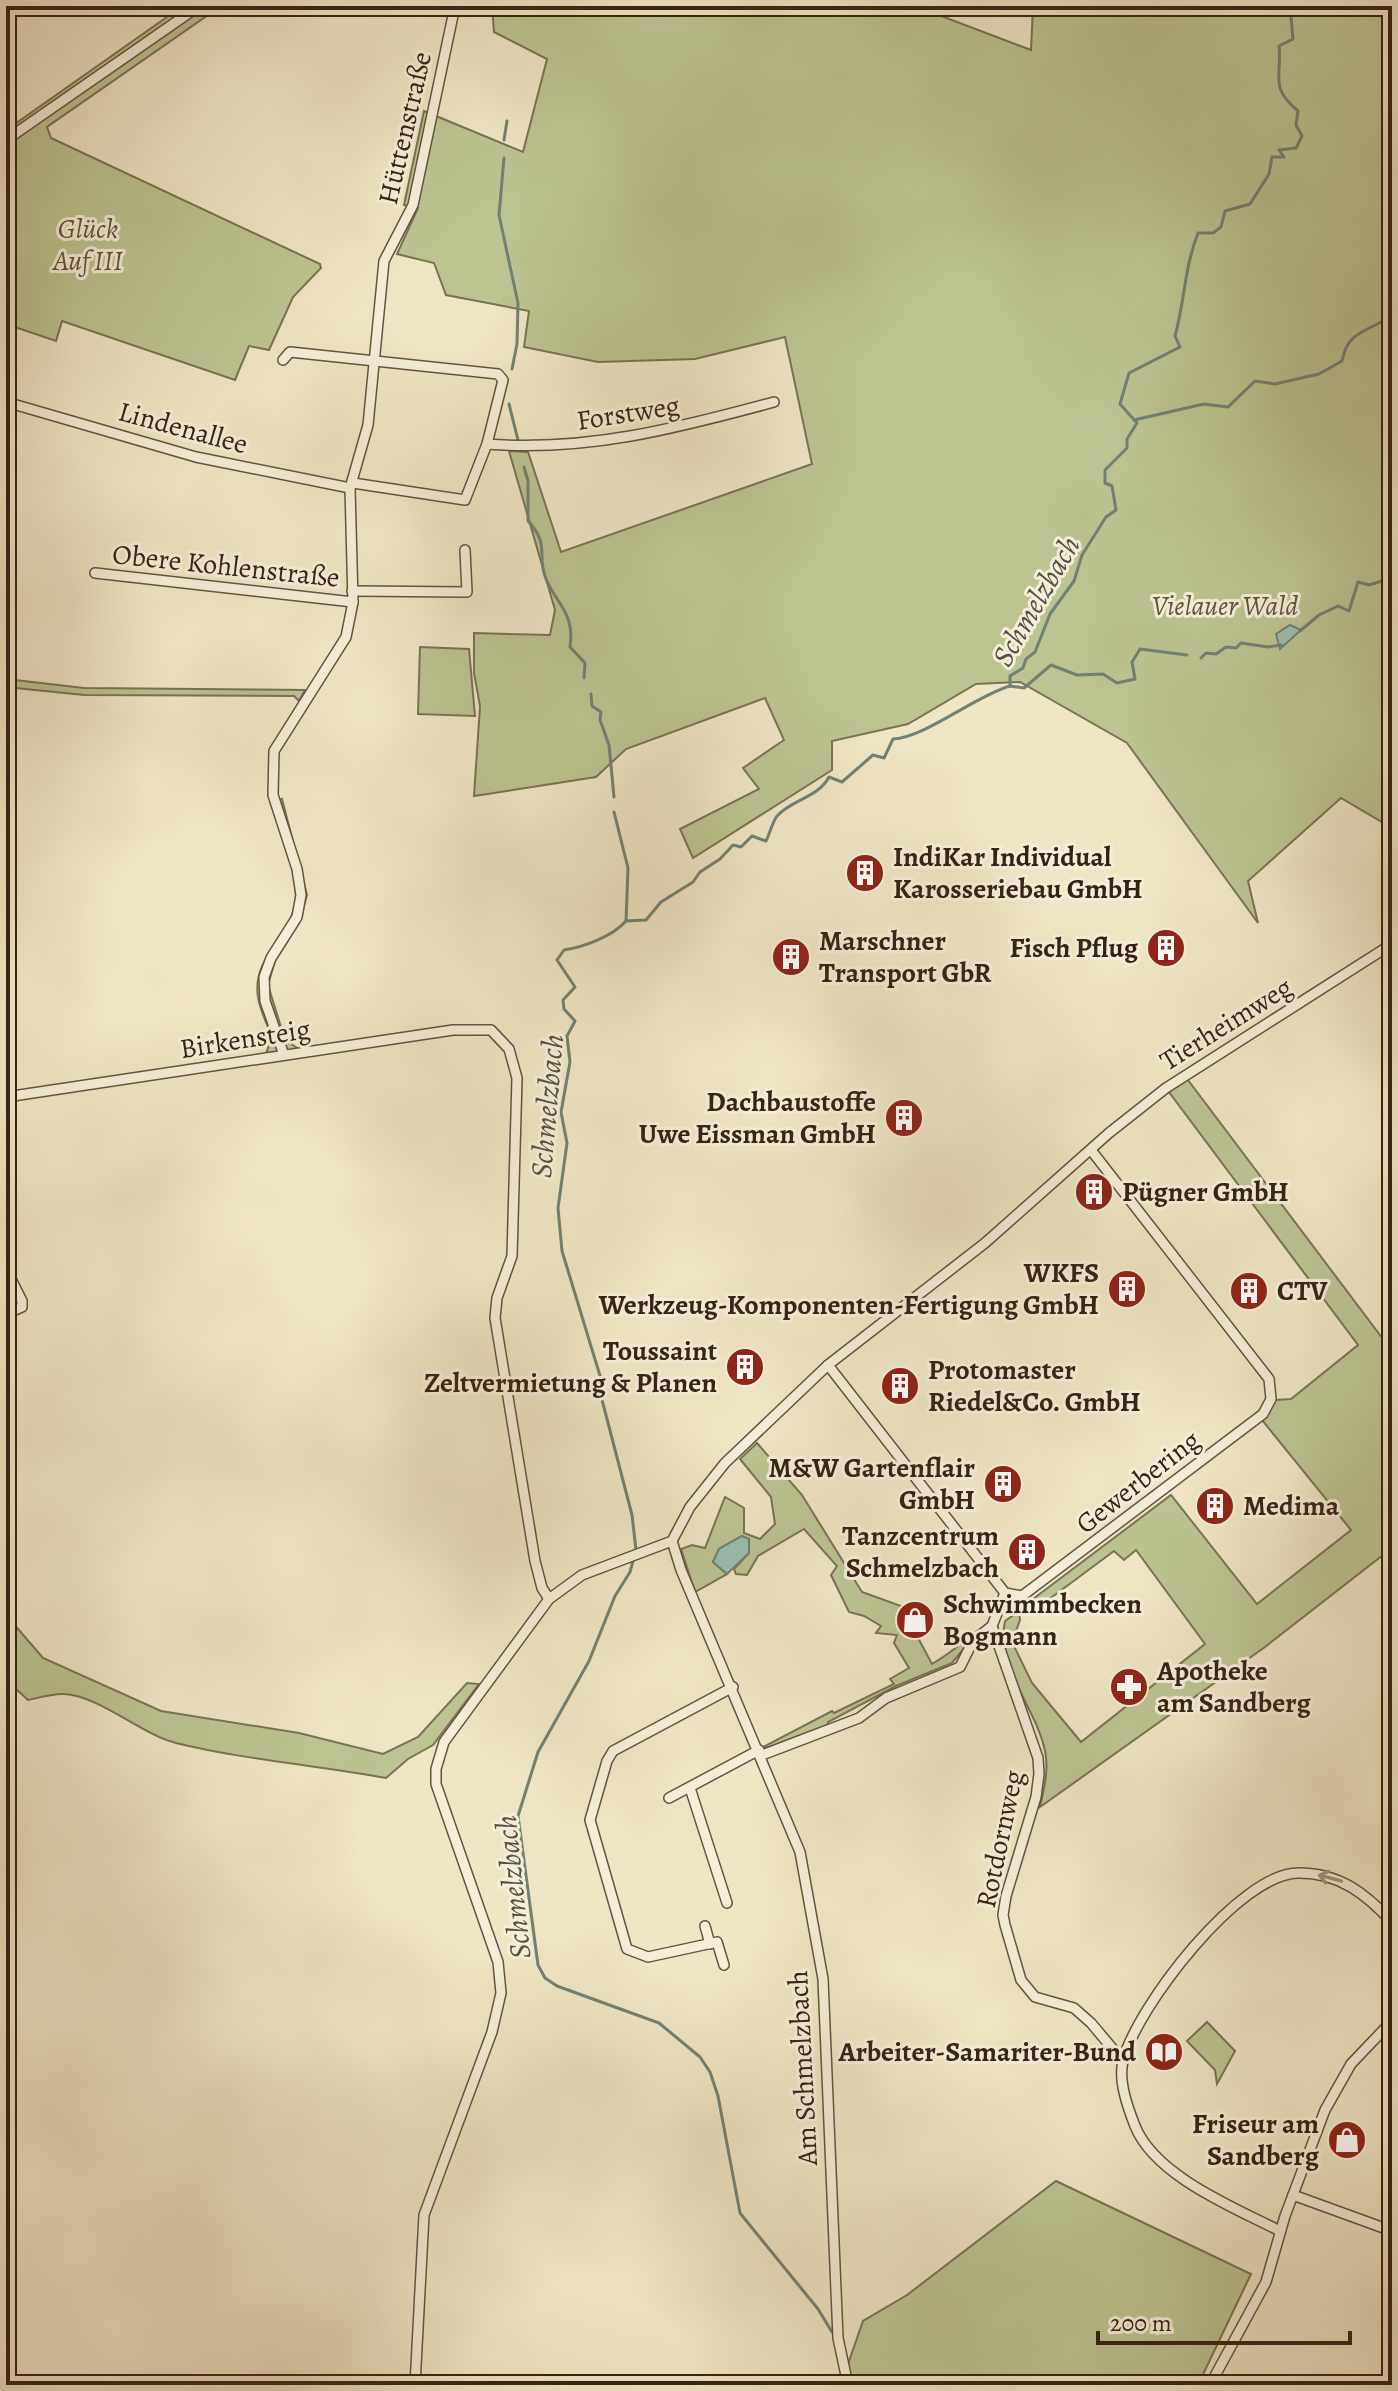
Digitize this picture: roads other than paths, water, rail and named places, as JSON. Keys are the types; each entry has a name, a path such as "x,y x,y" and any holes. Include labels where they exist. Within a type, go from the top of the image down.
{"street":[{"path":"6,140 199,6"},
{"name":"Hüttenstraße","path":"378,302 384,261 413,205 455,6"},
{"name":"Obere Kohlenstraße","path":"284,1055 265,1001 264,977 271,958 297,917 301,895 297,869 273,795 274,751 346,637 353,602 352,486 368,425 378,302"},
{"path":"283,360 290,352 498,374 503,380 487,444 465,500 352,486"},
{"name":"Lindenallee","path":"6,402 196,457 352,486"},
{"name":"Forstweg","path":"487,444 530,448 602,442 661,433 774,402"},
{"path":"352,591 467,592 465,550"},
{"name":"Obere Kohlenstraße","path":"95,573 353,602"},
{"name":"Tierheimweg","path":"1091,1150 1166,1088 1392,944"},
{"name":"Birkensteig","path":"6,1097 453,1030 491,1030 509,1049 517,1078 512,1256 497,1298 495,1318 535,1561 542,1588 549,1599"},
{"path":"415,2385 424,2215 492,2032 501,1993 498,1962 436,1784 436,1769 444,1742 549,1599 582,1575 672,1541 690,1507 725,1463 828,1365 985,1243 1091,1150"},
{"name":"Gewerbering","path":"1005,1593 1022,1596 1033,1590 1263,1414 1271,1399 1269,1379 1091,1150"},
{"path":"6,1269 22,1301 22,1307 6,1314"},
{"path":"669,1798 761,1753 859,1718 886,1698 960,1667 973,1641 992,1626 1005,1593 828,1365"},
{"name":"Am Schmelzbach","path":"672,1541 681,1570 761,1753 800,1852 823,1979 838,2338 848,2385"},
{"name":"Rotdornweg","path":"992,1626 1038,1758 1039,1774 1003,1915 1014,1957 1021,1980 1035,1997 1074,2008 1123,2061"},
{"path":"724,1965 717,1942 648,1957 627,1949 590,1820 607,1761 613,1751 733,1687"},
{"path":"690,1788 727,1903"},
{"path":"1280,2231 1204,2192 1152,2152 1135,2128 1126,2096 1123,2061 1135,2027 1173,1973 1221,1919 1263,1884 1297,1872 1330,1876 1358,1889 1392,1922"},
{"path":"705,1926 710,1944"},
{"path":"1210,2385 1266,2282 1280,2231 1332,2098 1351,2064 1392,2021"},
{"path":"1293,2195 1392,2231"}],"waterway":[{"name":"Schmelzbach","path":"832,2332 818,2309 740,2213 718,2096 710,2072 700,2057 659,2023 557,1986 545,1978 538,1965 518,1816 538,1752 589,1661 615,1596 630,1572 636,1550 632,1515 601,1396 601,1379 562,1251 558,1208 567,1143 561,1112 570,1062 567,1036 575,1021 564,1009 563,1000 575,987 557,960 564,950 597,940 626,921 646,920 661,902 693,882 700,872 720,859 733,845 741,847 752,836 766,841 777,816 818,790 829,777 842,782 873,755 884,758 893,739 920,731 1010,686 1010,676 1023,668 1026,659 1035,652 1050,614 1074,581 1082,555 1106,517 1116,510 1112,486 1105,483 1105,470 1127,448 1127,439 1137,423 1120,404 1129,373 1180,347 1175,336 1198,233 1213,233 1221,227 1225,211 1250,204 1269,174 1272,157 1284,157 1279,150 1296,148 1302,136 1296,125 1298,111 1283,95 1279,82 1279,46 1293,39 1290,6"},
{"path":"504,140 507,121"},
{"path":"504,158 499,215 518,303 517,344 512,369"},
{"path":"1134,420 1204,404 1228,407 1255,381 1275,384 1319,374 1342,361 1352,339 1385,320"},
{"path":"509,404 518,440"},
{"path":"524,467 528,481 528,521 539,537 546,579 568,618 570,647 585,663 584,678"},
{"path":"1300,631 1319,615 1338,606 1349,611 1358,582 1369,585 1392,578"},
{"path":"1201,658 1206,653 1216,654 1226,647 1236,648 1241,643 1268,647 1281,645"},
{"path":"1010,686 1024,688 1051,665 1077,675 1103,674 1117,683 1135,679 1132,662 1140,649 1187,655"},
{"path":"591,694 592,706 601,712 600,720 609,745 614,797"},
{"path":"614,812 628,868 626,921"},
{"name":"Schmelzbach","path":"849,2374 855,2385"}],"place":[{"name":"IndiKar Individual Karosseriebau GmbH","path":"865,873"},
{"name":"Fisch Pflug","path":"1166,948"},
{"name":"Marschner Transport GbR","path":"791,957"},
{"name":"Dachbaustoffe Uwe Eissman GmbH","path":"904,1118"},
{"name":"Pügner GmbH","path":"1094,1192"},
{"name":"WKFS Werkzeug-Komponenten-Fertigung GmbH","path":"1127,1289"},
{"name":"CTV","path":"1249,1291"},
{"name":"Toussaint Zeltvermietung & Planen","path":"745,1367"},
{"name":"Protomaster Riedel&Co. GmbH","path":"900,1386"},
{"name":"M&W Gartenflair GmbH","path":"1003,1484"},
{"name":"Medima","path":"1215,1506"},
{"name":"Tanzcentrum Schmelzbach","path":"1027,1552"},
{"name":"Schwimmbecken Bogmann","path":"915,1620"},
{"name":"Apotheke am Sandberg","path":"1129,1687"},
{"name":"Arbeiter-Samariter-Bund","path":"1164,2052"},
{"name":"Friseur am Sandberg","path":"1347,2140"}],"park label":[{"name":"Glück Auf III","path":"88,245"},
{"name":"Vielauer Wald","path":"1225,606"}]}
